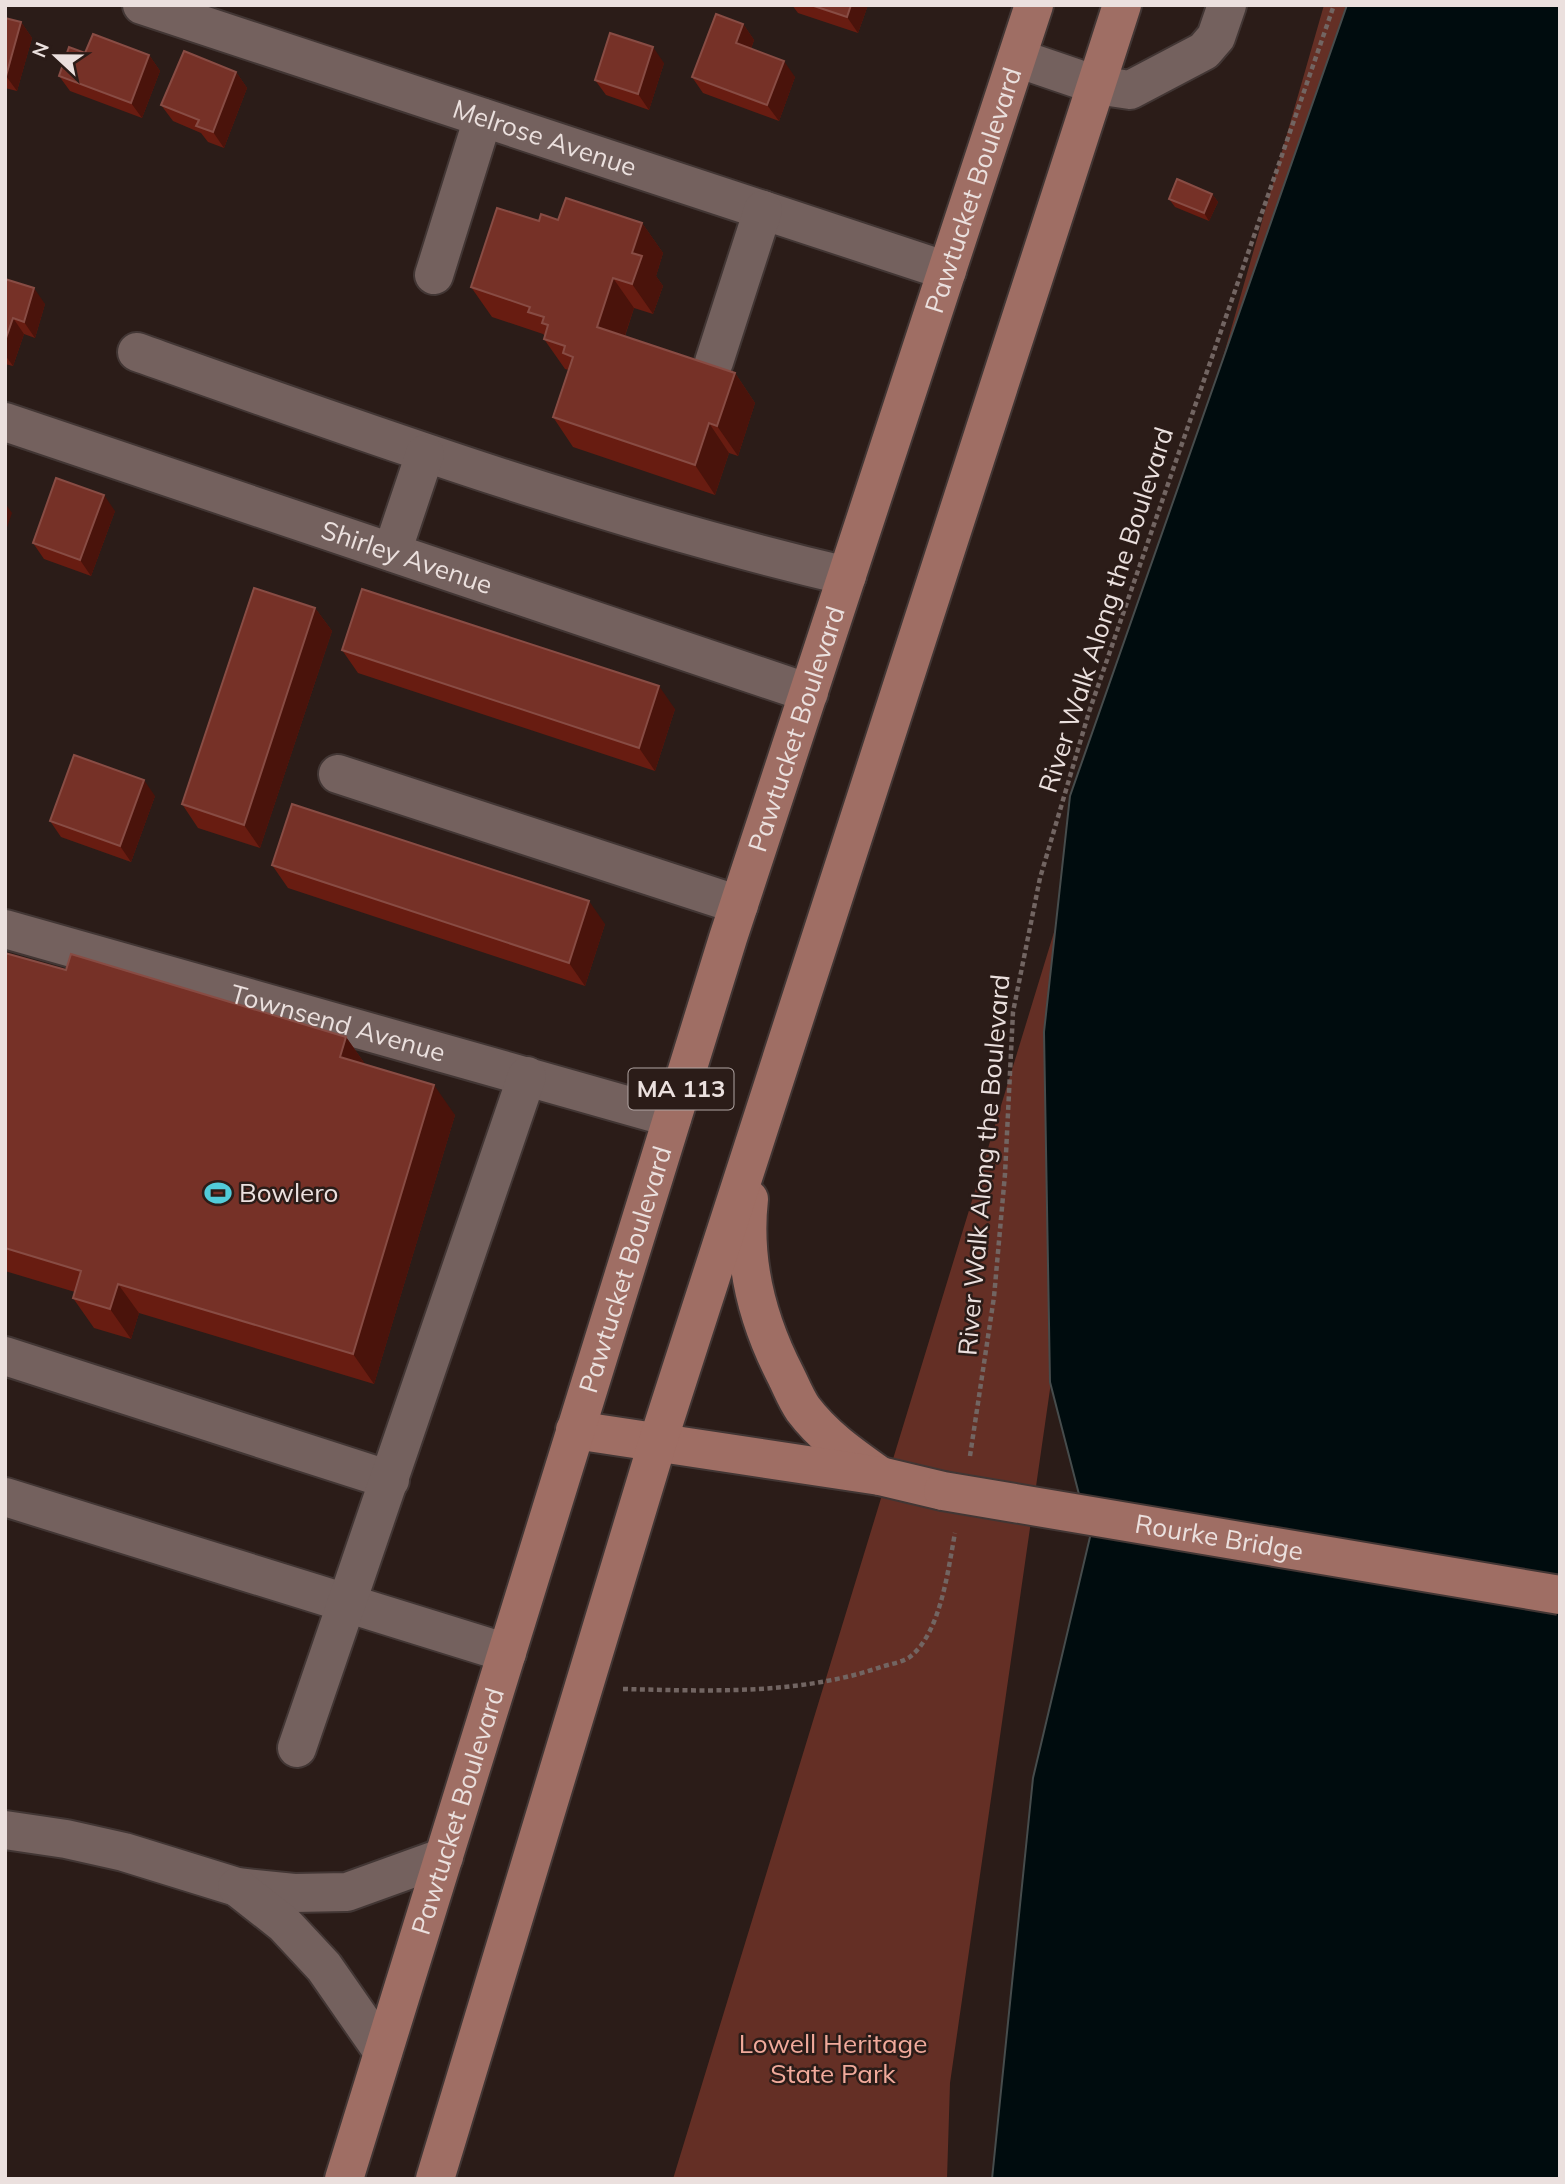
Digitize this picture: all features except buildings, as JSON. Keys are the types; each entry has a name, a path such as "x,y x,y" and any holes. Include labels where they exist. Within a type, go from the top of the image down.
{"main road":[{"name":"Pawtucket Boulevard","path":"344,2179 739,905 1034,5"},
{"name":"MA 113","path":"435,2179 658,1441 1122,5"},
{"name":"Rourke Bridge","path":"770,1091 753,1170 746,1224 749,1276 769,1343 802,1408 833,1443 880,1476"},
{"name":"Rourke Bridge","path":"575,1430 880,1476 956,1492 1560,1595"}],"street":[{"name":"Melrose Avenue","path":"142,5 947,271"},
{"path":"1017,58 1096,85 1130,90 1204,51 1216,37 1227,5"},
{"path":"433,275 483,118"},
{"path":"714,362 763,211"},
{"path":"137,352 425,454 739,550 847,576"},
{"name":"Shirley Avenue","path":"5,422 809,692"},
{"path":"392,552 425,454"},
{"path":"338,774 739,905"},
{"name":"Townsend Avenue","path":"5,929 672,1118"},
{"path":"297,1748 527,1076"},
{"path":"5,1356 390,1480"},
{"path":"5,1497 507,1653"},
{"path":"5,1830 66,1839 124,1852 237,1887 294,1893 347,1892 444,1857"},
{"path":"237,1887 284,1924 324,1967 383,2052"}],"path":[{"name":"River Walk Along the Boulevard","path":"583,1688 724,1691 789,1686 868,1672 910,1657 925,1639 943,1597 956,1492 994,1297 1013,1012 1040,878 1089,712 1334,5"}],"green space":[{"name":"Lowell Heritage State Park","path":"1324,5 1425,5 1076,1209 950,2083 947,2179 673,2179 1121,713"}],"shaded area":[{"path":"1347,5 1560,5 1560,2179 992,2179 1033,1778 1090,1537 1050,1382 1044,1032 1070,796"}],"place":[{"name":"Bowlero","path":"218,1193"}]}
